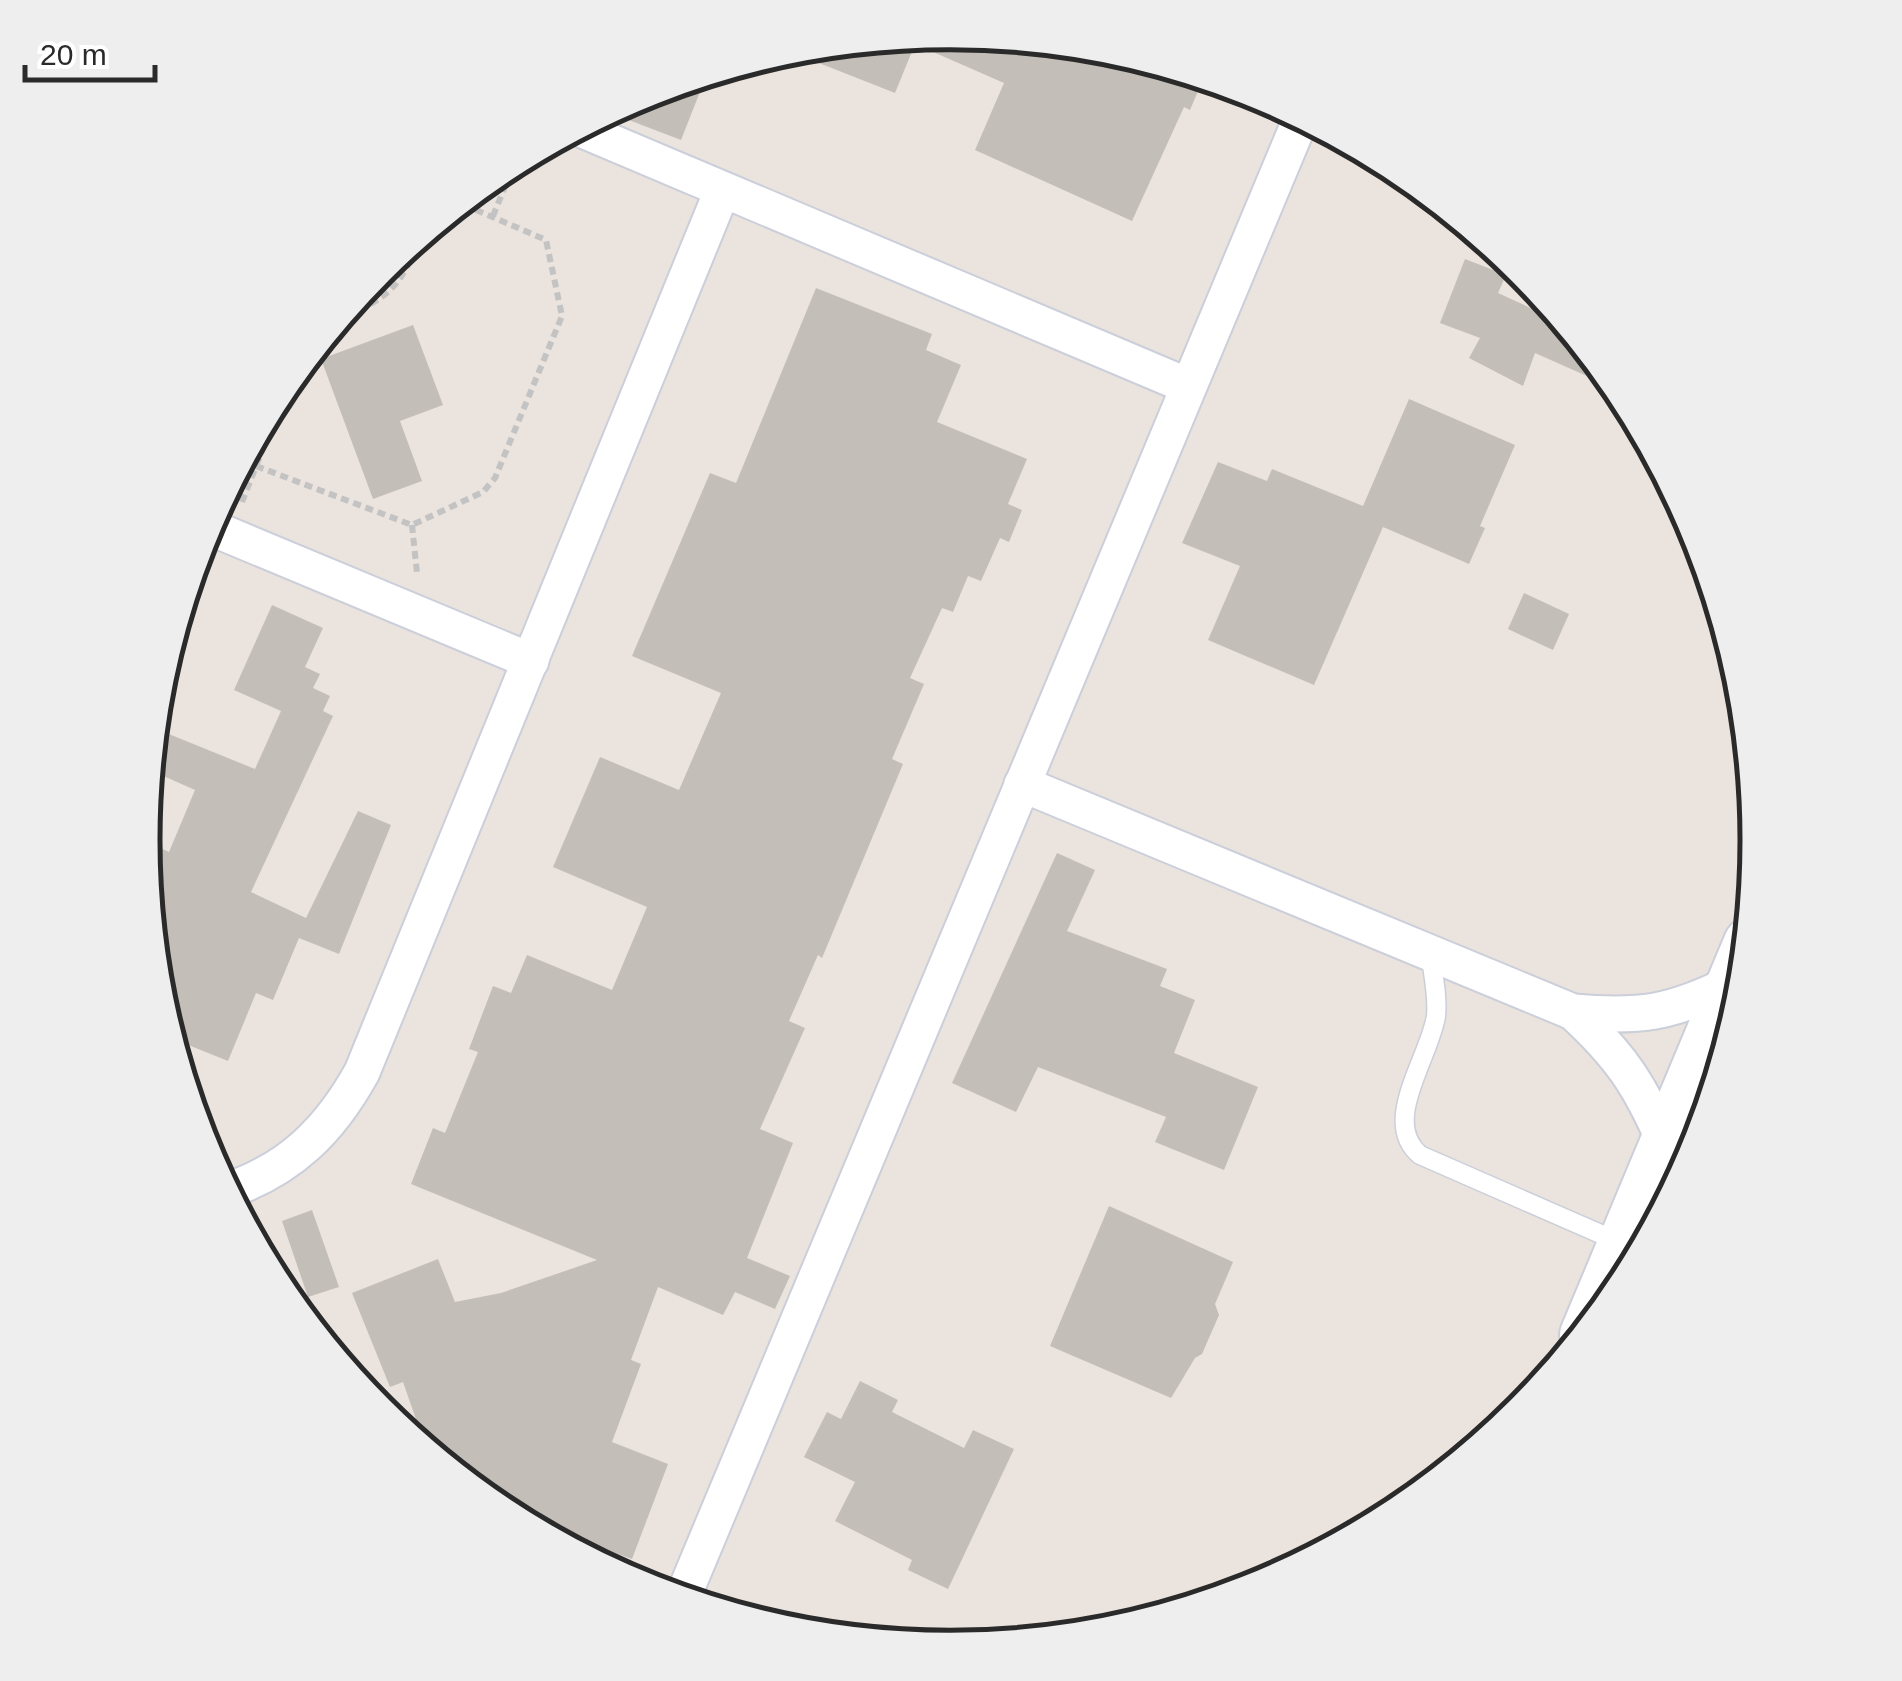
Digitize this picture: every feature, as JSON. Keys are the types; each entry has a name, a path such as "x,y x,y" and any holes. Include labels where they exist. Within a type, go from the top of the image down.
{"main road":[{"path":"1611,1276 1725,998"}],"street":[{"path":"688,1586 1296,130"},
{"path":"595,135 1188,386"},
{"path":"239,1184 286,1164 343,1107 362,1072 722,192"},
{"path":"223,533 531,661"},
{"path":"1022,784 1573,1012 1650,1015 1686,1006 1730,971"},
{"path":"1573,1012 1616,1052 1634,1076 1665,1143"}],"lane":[{"path":"1430,953 1436,1014 1403,1118 1406,1140 1420,1156 1624,1244"}],"path":[{"path":"493,216 503,189"},
{"path":"259,459 256,466 412,524 483,492 495,478 562,316 546,240 475,209"},
{"path":"370,305 388,296 408,267"}],"building":[{"path":"930,51 1054,57 1105,65 1198,90 1190,110 1184,107 1132,221 975,150 1004,83"},
{"path":"912,52 895,93 816,62"},
{"path":"700,91 681,140 628,120"},
{"path":"1465,259 1500,273 1505,277 1498,293 1537,311 1592,378 1535,353 1523,386 1469,358 1480,338 1440,323"},
{"path":"816,288 932,334 926,350 961,365 937,422 1027,459 1008,504 1022,510 1009,542 1000,538 981,581 968,576 953,612 942,608 910,678 924,684 892,759 903,764 822,958 818,955 789,1021 805,1028 760,1129 793,1143 747,1258 790,1276 775,1309 735,1292 723,1315 658,1287 631,1360 641,1364 612,1442 668,1464 632,1559 595,1546 512,1498 417,1423 403,1382 390,1387 352,1293 438,1259 455,1302 501,1293 597,1260 411,1184 433,1128 445,1133 478,1052 469,1049 493,986 511,993 527,955 612,990 647,907 553,867 600,757 679,790 721,693 632,656 710,473 736,483"},
{"path":"413,325 443,405 400,421 422,481 373,499 322,362"},
{"path":"1409,399 1515,445 1480,526 1485,528 1469,564 1383,527 1314,685 1208,640 1240,566 1182,543 1218,462 1267,481 1272,469 1363,506"},
{"path":"1524,593 1569,614 1553,650 1508,629"},
{"path":"272,605 323,628 305,667 320,674 313,688 330,696 323,711 333,716 251,892 306,918 358,811 391,825 339,954 299,938 273,1000 256,993 228,1061 187,1044 167,944 160,848 169,852 195,790 163,776 168,734 255,769 281,711 234,690"},
{"path":"1057,853 1095,870 1067,931 1167,969 1160,986 1195,1000 1174,1053 1258,1087 1224,1170 1155,1142 1166,1117 1038,1067 1016,1112 952,1083"},
{"path":"1109,1206 1233,1262 1215,1304 1219,1315 1202,1354 1195,1358 1171,1398 1050,1346"},
{"path":"312,1210 339,1287 308,1297 282,1221"},
{"path":"860,1381 898,1400 892,1412 964,1448 973,1430 1014,1449 948,1589 908,1570 912,1560 835,1521 855,1482 804,1457 827,1412 841,1419"}]}
